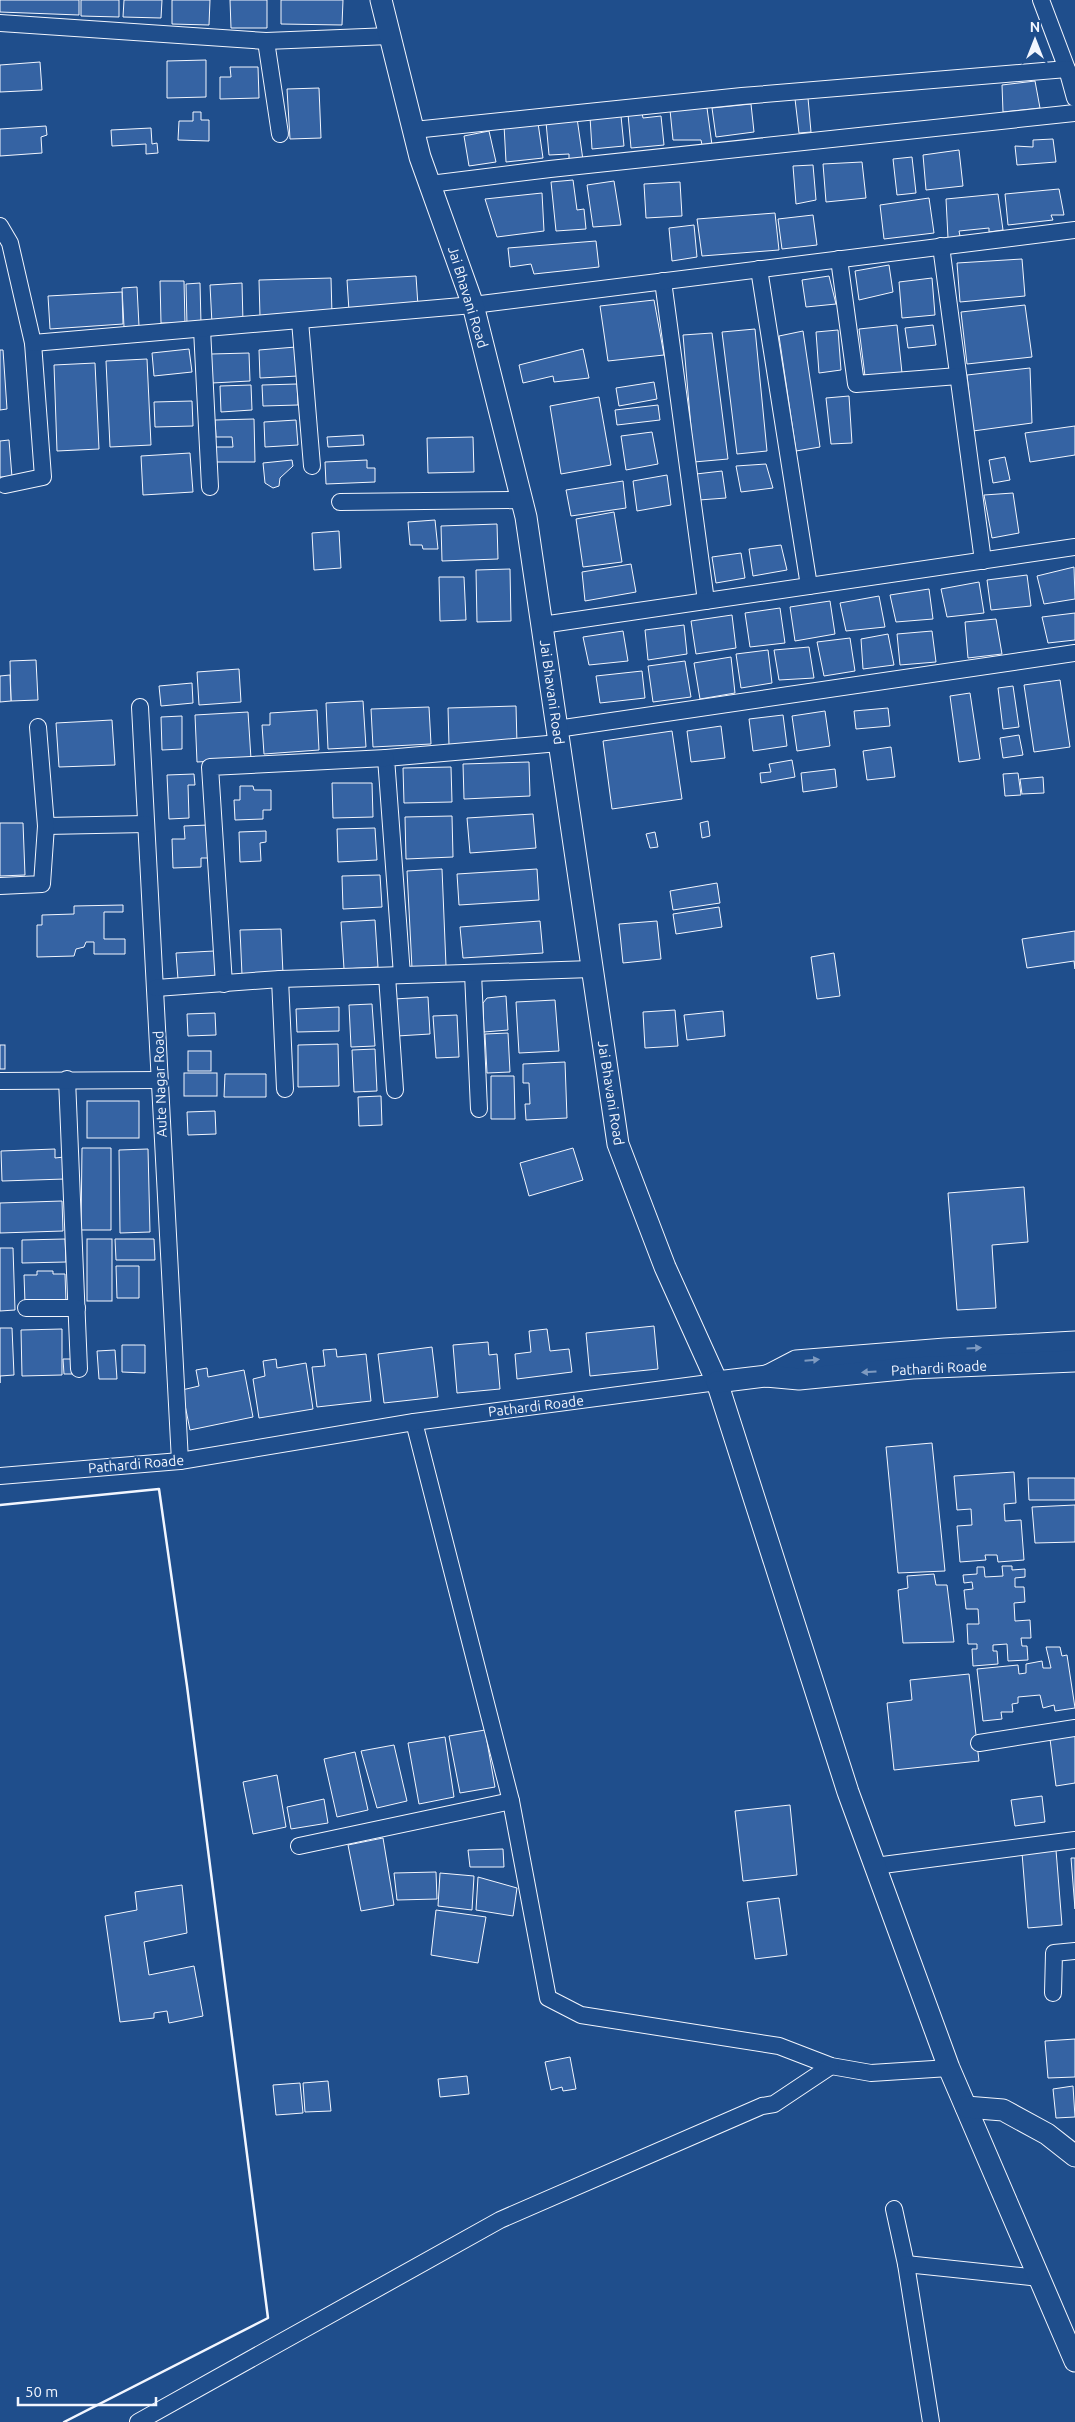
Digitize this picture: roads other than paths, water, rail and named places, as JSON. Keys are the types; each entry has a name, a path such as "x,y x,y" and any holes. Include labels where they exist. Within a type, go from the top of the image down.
{"street":[{"name":"Jai Bhavani Road","path":"380,0 430,184 473,305 526,517 618,1144 665,1268 717,1382 848,1792 949,2068 1075,2361"},
{"path":"1041,0 1067,69 1075,98"},
{"path":"0,23 266,41 390,36"},
{"path":"266,41 280,134"},
{"path":"414,130 742,96 1067,69"},
{"path":"430,184 560,168 1075,113"},
{"path":"0,226 10,243 33,343 43,477 5,485"},
{"path":"33,343 473,305 1075,230"},
{"path":"941,246 983,561"},
{"path":"840,259 856,384 958,376"},
{"path":"759,269 809,586"},
{"path":"663,281 706,601"},
{"path":"300,321 312,466"},
{"path":"202,329 210,487"},
{"path":"340,502 521,500"},
{"path":"542,625 1075,547"},
{"path":"224,984 210,767 386,758 558,736 1075,653"},
{"name":"Aute Nagar Road","path":"140,707 180,1461"},
{"path":"0,886 42,884 46,826 38,727"},
{"path":"386,758 394,975 394,1090"},
{"path":"46,826 146,824"},
{"path":"156,988 280,979 592,969"},
{"path":"473,973 479,1109"},
{"path":"280,979 285,1089"},
{"path":"67,1080 79,1369"},
{"path":"0,1081 159,1080"},
{"path":"26,1308 76,1308"},
{"path":"766,1376 796,1361 945,1349 1075,1342"},
{"name":"Pathardi Roade","path":"0,1476 180,1461 414,1422 766,1376 799,1378 912,1368 1075,1360"},
{"path":"414,1422 511,1801 548,1998 581,2015 779,2046 831,2066 872,2073 949,2068"},
{"path":"978,1743 1075,1728"},
{"path":"299,1846 511,1801"},
{"path":"875,1866 1075,1840"},
{"path":"1053,1993 1054,1954 1075,1952"},
{"path":"138,2422 500,2220 762,2106 774,2104 831,2066"},
{"path":"966,2107 1003,2110 1047,2134 1075,2156"},
{"path":"894,2209 906,2264 931,2422"},
{"path":"906,2264 1040,2278"}]}
